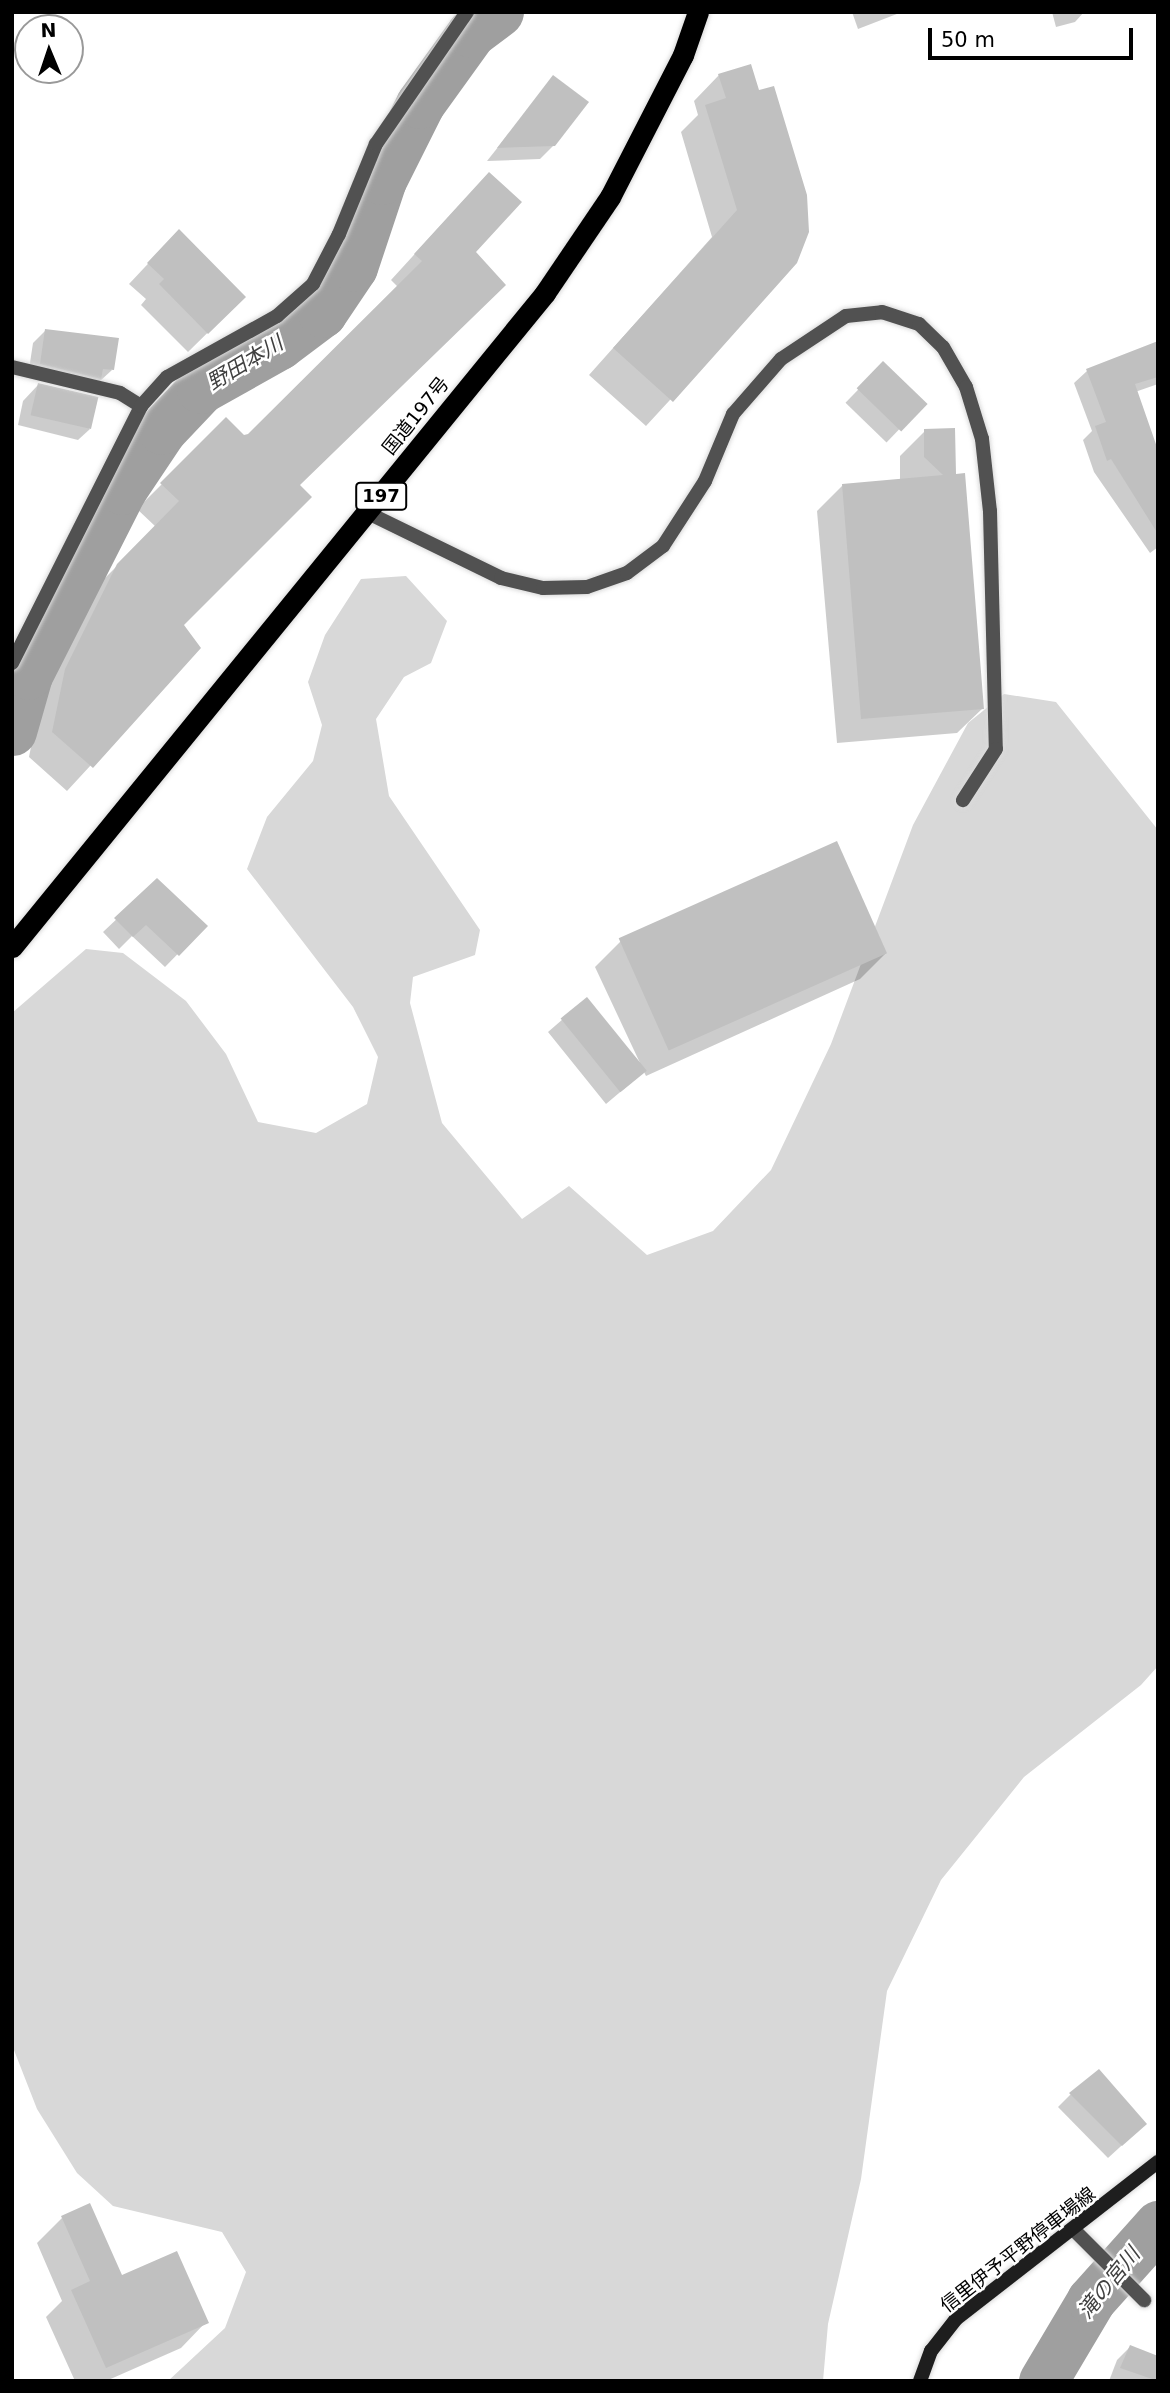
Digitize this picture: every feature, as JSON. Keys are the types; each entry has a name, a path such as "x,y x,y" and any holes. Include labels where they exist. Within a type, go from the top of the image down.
{"highway":[{"name":"国道197号","path":"12,947 545,293 610,197 684,55 698,12"}],"main road":[{"name":"信里伊予平野停車場線","path":"920,2381 931,2351 956,2319 1074,2231 1158,2162"}],"street":[{"path":"12,663 141,406 167,377 277,316 313,284 340,234 376,145 467,12"},
{"path":"368,513 501,578 543,588 587,587 627,573 663,546 705,481 733,414 780,359 846,316 882,312 919,324 943,347 966,387 982,439 990,511 996,749 963,800"},
{"path":"12,367 120,393 141,406"},
{"path":"1074,2231 1143,2300"}],"shaded area":[{"path":"406,576 447,621 431,663 404,677 376,719 389,796 480,930 475,955 413,977 410,1003 442,1123 522,1219 569,1186 647,1255 713,1231 771,1170 831,1044 913,825 968,723 1004,694 1056,702 1158,830 1158,1666 1141,1685 1024,1777 941,1880 887,1991 861,2179 828,2324 823,2381 168,2381 225,2328 246,2272 222,2232 113,2206 77,2173 37,2109 12,2045 12,1013 86,949 123,953 186,1001 226,1054 258,1122 316,1133 367,1104 378,1057 353,1007 247,869 267,817 313,761 322,725 308,682 325,635 361,579"}],"building":[{"path":"751,64 759,90 774,86 807,195 809,232 797,263 673,402 613,348 737,210 705,105 726,98 718,74"},
{"path":"553,75 589,102 555,146 497,148"},
{"path":"489,172 522,202 476,252 506,285 300,485 312,497 184,625 201,648 93,768 52,732 65,669 117,564 179,501 160,483 226,417 244,435 248,434 422,261 414,254"},
{"path":"179,229 246,297 208,334 159,284 164,279 147,263"},
{"path":"45,329 119,338 114,370 103,369 101,379 40,364"},
{"path":"1158,341 1158,377 1135,384 1158,450 1158,534 1111,459 1107,461 1095,426 1106,422 1086,369"},
{"path":"883,361 928,404 901,431 857,388"},
{"path":"38,383 98,397 91,429 31,415"},
{"path":"955,428 956,474 965,473 984,709 861,719 842,484 943,475 924,457 924,429"},
{"path":"837,841 887,953 669,1051 619,938"},
{"path":"157,878 208,926 179,956 146,925 133,937 114,918"},
{"path":"587,997 647,1071 620,1092 561,1018"},
{"path":"1099,2069 1147,2124 1122,2146 1069,2093"},
{"path":"90,2203 122,2275 177,2251 209,2323 106,2368 71,2290 90,2281 61,2216"},
{"path":"1130,2345 1158,2356 1158,2381 1120,2368"}],"waterway":[{"name":"野田本川","path":"12,731 28,675 122,490 162,430 201,389 279,345 322,313 353,267 382,180 420,104 471,33 499,12"},
{"name":"滝の宮川","path":"1043,2381 1091,2300 1158,2225"}]}
